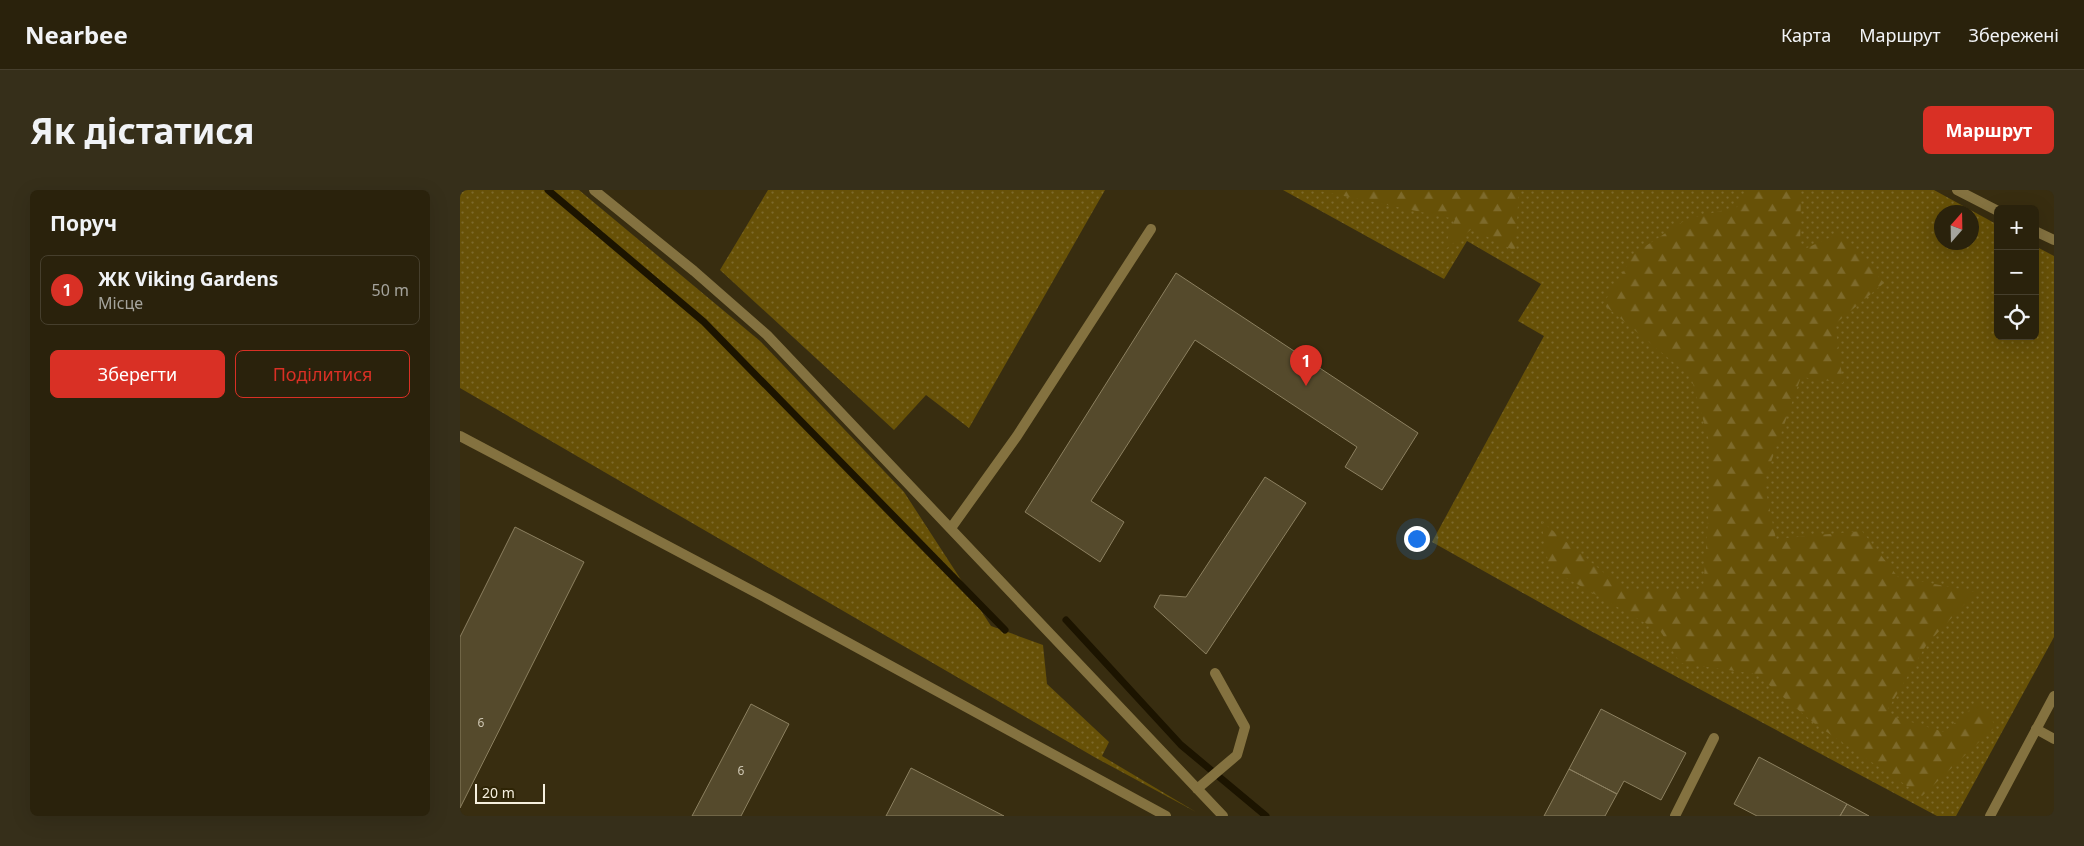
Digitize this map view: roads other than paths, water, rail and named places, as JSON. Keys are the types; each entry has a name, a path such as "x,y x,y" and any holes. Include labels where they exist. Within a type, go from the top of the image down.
{"street":[{"path":"594,190 694,271 766,335 1223,816"},
{"path":"1957,190 1994,209"},
{"path":"951,528 1017,436 1151,229"},
{"path":"2039,232 2054,240"},
{"path":"460,436 785,609 1166,816"},
{"path":"1197,789 1236,755 1245,727 1215,673"},
{"path":"1990,816 2054,696"},
{"path":"2036,729 2054,740"},
{"path":"1675,816 1714,738"}],"waterway":[{"path":"548,190 704,322 1005,630"},
{"path":"1066,620 1181,745 1266,816"}],"place":[{"name":"ЖК Viking Gardens","path":"1306,386"}]}
